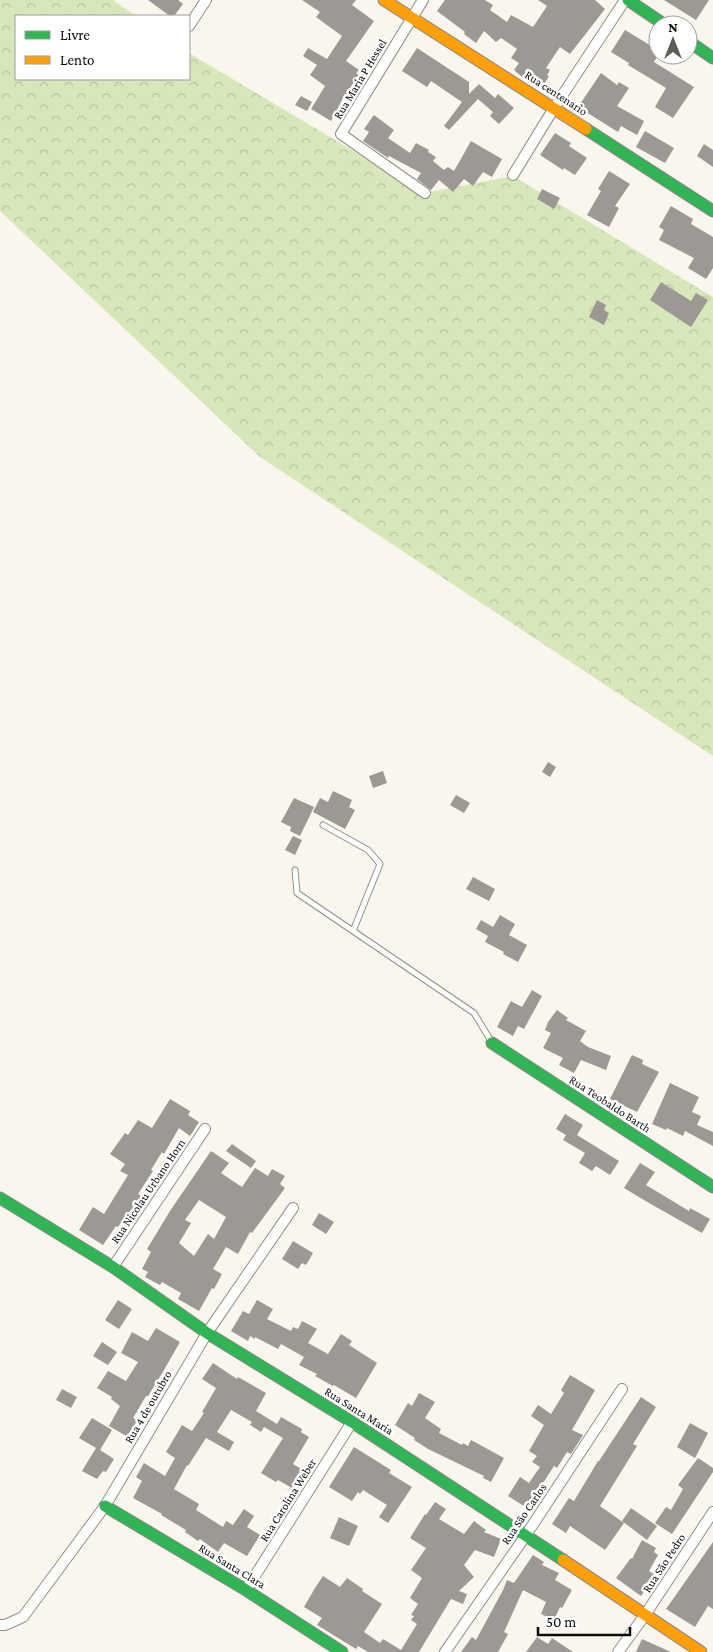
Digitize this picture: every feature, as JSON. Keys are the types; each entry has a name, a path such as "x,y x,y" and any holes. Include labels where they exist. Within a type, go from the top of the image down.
{"street":[{"path":"190,24 206,0"},
{"name":"Rua centenario","path":"384,0 713,212"},
{"name":"Rua Maria P Hessel","path":"423,0 341,134 425,193"},
{"path":"513,175 554,108 627,0 650,15"},
{"path":"698,48 713,58"},
{"name":"Rua Teobaldo Barth","path":"492,1043 713,1187"},
{"name":"Rua Nicolau Urbano Horn","path":"113,1267 205,1129"},
{"name":"Rua Santa Maria","path":"0,1198 113,1267 207,1333 352,1422 701,1652"},
{"name":"Rua 4 de outubro","path":"0,1625 23,1618 105,1506 207,1333 293,1208"},
{"name":"Rua São Carlos","path":"445,1652 526,1535 622,1389"},
{"name":"Rua Carolina Weber","path":"246,1590 352,1422"},
{"name":"Rua Santa Clara","path":"105,1506 246,1590 342,1652"},
{"name":"Rua São Pedro","path":"618,1652 645,1615 713,1512"}],"lane":[{"path":"323,825 368,850 380,864 353,931"},
{"path":"295,870 297,893 474,1013 492,1043"}],"green space":[{"path":"0,0 113,0 135,15 15,15 15,80 190,80 190,54 424,193 513,176 713,297 713,756 260,457 0,211"}],"building":[{"path":"148,0 178,0 183,4 175,15 169,15"},
{"path":"302,0 356,0 352,5 374,21 346,61 359,70 356,73 359,75 342,100 331,121 311,109 325,86 310,75 317,65 303,56 308,48 327,59 342,36 316,17 320,12"},
{"path":"445,0 485,0 493,5 490,10 507,22 511,15 533,27 547,6 538,0 595,0 605,9 570,54 560,47 546,68 550,70 547,75 549,76 542,88 522,77 514,70 519,63 511,58 517,49 501,38 496,42 484,31 476,43 464,34 465,32 437,11"},
{"path":"664,0 709,0 698,17 698,15 688,15"},
{"path":"625,30 648,44 648,65 659,65 694,87 673,118 655,107 666,88 628,65 629,63 611,52"},
{"path":"417,48 469,82 469,94 479,84 495,98 498,94 514,108 499,124 490,116 493,112 478,99 449,130 444,126 462,102 431,81 427,87 402,71"},
{"path":"601,73 617,85 619,82 629,88 617,106 644,121 637,135 621,126 618,132 578,107"},
{"path":"301,96 312,102 307,111 295,105"},
{"path":"374,115 394,130 388,138 410,153 416,143 429,150 428,152 436,157 433,161 444,170 448,167 454,171 471,141 502,159 492,177 483,172 473,186 464,179 453,192 439,180 431,190 417,179 421,173 389,156 388,158 363,141 369,132 364,129"},
{"path":"645,131 674,148 665,163 636,147"},
{"path":"555,133 571,143 569,146 587,158 575,175 564,168 563,170 540,155"},
{"path":"704,144 713,150 713,167 697,156"},
{"path":"609,171 630,184 615,206 619,208 609,227 587,215 601,191 598,189"},
{"path":"542,189 560,198 554,209 537,199"},
{"path":"671,206 693,219 691,224 713,237 713,268 706,279 688,268 694,258 659,240 664,230 659,227"},
{"path":"661,282 691,301 696,293 708,300 691,327 650,300"},
{"path":"597,300 606,305 604,310 609,313 604,325 589,317"},
{"path":"548,762 556,767 550,777 542,772"},
{"path":"383,771 387,783 373,788 369,776"},
{"path":"333,791 352,800 349,807 355,810 345,829 313,812 320,798 328,802"},
{"path":"456,795 470,803 464,813 450,805"},
{"path":"294,798 314,807 300,836 290,831 291,827 281,822"},
{"path":"293,836 302,840 295,855 285,850"},
{"path":"473,877 495,889 489,901 466,889"},
{"path":"500,915 515,924 509,935 527,945 518,962 485,942 488,936 476,929 481,920 493,927"},
{"path":"532,990 542,996 524,1029 518,1026 513,1036 497,1027 511,1001 522,1007"},
{"path":"557,1010 568,1018 566,1020 586,1031 580,1041 588,1047 611,1056 606,1070 581,1060 574,1073 559,1065 563,1058 543,1048 551,1033 545,1030 548,1022"},
{"path":"632,1055 643,1060 642,1064 659,1072 637,1112 610,1099"},
{"path":"670,1083 699,1097 692,1112 701,1116 697,1125 713,1132 713,1146 685,1131 683,1136 667,1128 666,1130 652,1124"},
{"path":"170,1099 190,1111 188,1115 199,1122 190,1136 179,1128 164,1154 162,1152 151,1170 153,1171 138,1194 144,1197 132,1217 127,1214 103,1245 79,1230 93,1207 104,1214 128,1175 120,1171 125,1164 110,1154 125,1133 128,1135 138,1120 152,1128"},
{"path":"565,1114 583,1125 577,1135 619,1161 610,1175 596,1166 592,1171 579,1163 585,1153 563,1140 566,1135 556,1129"},
{"path":"232,1144 256,1161 251,1168 226,1151"},
{"path":"211,1151 229,1163 221,1173 242,1187 255,1168 268,1176 272,1169 285,1176 280,1184 285,1188 252,1233 250,1232 238,1254 226,1247 213,1269 222,1274 199,1311 178,1299 181,1293 162,1282 160,1285 145,1277 148,1272 142,1269 151,1252 147,1249 170,1211","holes":["199,1200 226,1217 214,1239 208,1234 194,1256 179,1243 191,1223 185,1220"]},
{"path":"640,1163 655,1172 646,1185 689,1211 690,1208 710,1219 702,1233 624,1188"},
{"path":"319,1213 334,1222 326,1234 312,1225"},
{"path":"293,1241 313,1253 306,1265 302,1263 298,1269 282,1259"},
{"path":"118,1300 132,1309 119,1329 105,1320"},
{"path":"257,1300 273,1309 267,1319 291,1331 293,1327 298,1329 302,1321 317,1329 308,1343 328,1354 341,1334 352,1341 349,1345 377,1363 356,1398 315,1376 317,1374 299,1365 304,1357 281,1344 278,1349 255,1337 255,1339 250,1336 248,1341 231,1331 243,1311 249,1314"},
{"path":"156,1328 180,1342 133,1418 137,1420 128,1437 109,1426 120,1406 111,1399 112,1397 97,1388 108,1371 126,1381 138,1362 121,1353 132,1332 148,1341"},
{"path":"102,1342 117,1352 108,1365 93,1356"},
{"path":"213,1363 237,1379 238,1377 266,1393 256,1411 277,1424 281,1417 302,1429 301,1432 309,1437 293,1464 308,1473 297,1491 261,1473 283,1438 264,1427 261,1432 250,1425 252,1422 231,1410 217,1432 234,1442 229,1451 206,1438 187,1465 174,1489 199,1504 196,1510 223,1527 226,1521 233,1525 244,1509 254,1516 247,1527 260,1535 247,1556 224,1543 218,1552 200,1539 198,1541 185,1532 186,1530 162,1514 133,1498 142,1481 136,1477 144,1463 165,1476 175,1458 166,1452 182,1425 192,1431 204,1413 202,1412 216,1388 202,1379"},
{"path":"570,1375 595,1390 572,1430 583,1435 571,1454 567,1452 557,1468 554,1466 527,1508 508,1496 520,1477 529,1483 540,1467 532,1462 537,1456 529,1451 544,1425 531,1416 538,1405 551,1414 564,1393 561,1390"},
{"path":"62,1389 77,1397 71,1408 56,1400"},
{"path":"419,1393 435,1402 425,1418 441,1429 439,1433 462,1445 463,1443 468,1446 471,1440 504,1458 491,1482 483,1478 484,1476 428,1449 395,1425 408,1403 412,1406"},
{"path":"641,1397 656,1407 633,1444 637,1446 600,1506 624,1523 605,1550 570,1526 566,1533 552,1524 569,1498 574,1501"},
{"path":"92,1418 112,1430 100,1450 114,1459 106,1472 103,1471 97,1479 82,1471 96,1448 79,1438"},
{"path":"690,1423 708,1433 695,1458 677,1447"},
{"path":"354,1447 391,1470 389,1473 412,1487 388,1523 379,1517 387,1505 363,1490 360,1494 358,1492 352,1501 329,1487"},
{"path":"698,1458 713,1468 713,1472 672,1534 655,1523 666,1507 671,1510 683,1489 678,1485"},
{"path":"435,1502 446,1509 439,1519 464,1534 474,1521 486,1530 484,1532 501,1539 494,1557 475,1550 464,1565 474,1577 459,1591 467,1594 463,1604 451,1599 419,1652 368,1652 358,1646 356,1649 317,1625 322,1618 304,1607 315,1588 323,1576 340,1587 347,1578 382,1604 364,1632 380,1643 383,1639 401,1650 417,1624 411,1620 414,1616 411,1615 418,1604 410,1598 422,1578 411,1570 426,1548 410,1538"},
{"path":"631,1508 657,1526 647,1540 622,1521"},
{"path":"339,1517 358,1526 349,1546 330,1538"},
{"path":"642,1540 656,1548 654,1552 658,1555 649,1571 655,1575 641,1596 616,1578 632,1559"},
{"path":"713,1542 713,1609 708,1606 695,1627 666,1609"},
{"path":"533,1555 544,1562 542,1565 559,1573 555,1580 572,1590 562,1608 560,1607 554,1620 541,1614 546,1602 523,1590 504,1632 508,1634 498,1652 461,1652 472,1637 476,1640 507,1580 514,1583"},
{"path":"537,1637 548,1644 552,1638 573,1652 526,1652"},
{"path":"642,1639 671,1652 636,1652"}],"traffic: fast":[{"path":"628,0 650,15"},
{"path":"698,48 713,58"},
{"path":"586,129 713,211"},
{"path":"492,1043 713,1187"},
{"path":"0,1198 113,1267 207,1333 352,1422 563,1560"},
{"path":"105,1506 246,1590 342,1652"}],"traffic: slow":[{"path":"384,0 586,129"},
{"path":"563,1560 701,1652"}]}
